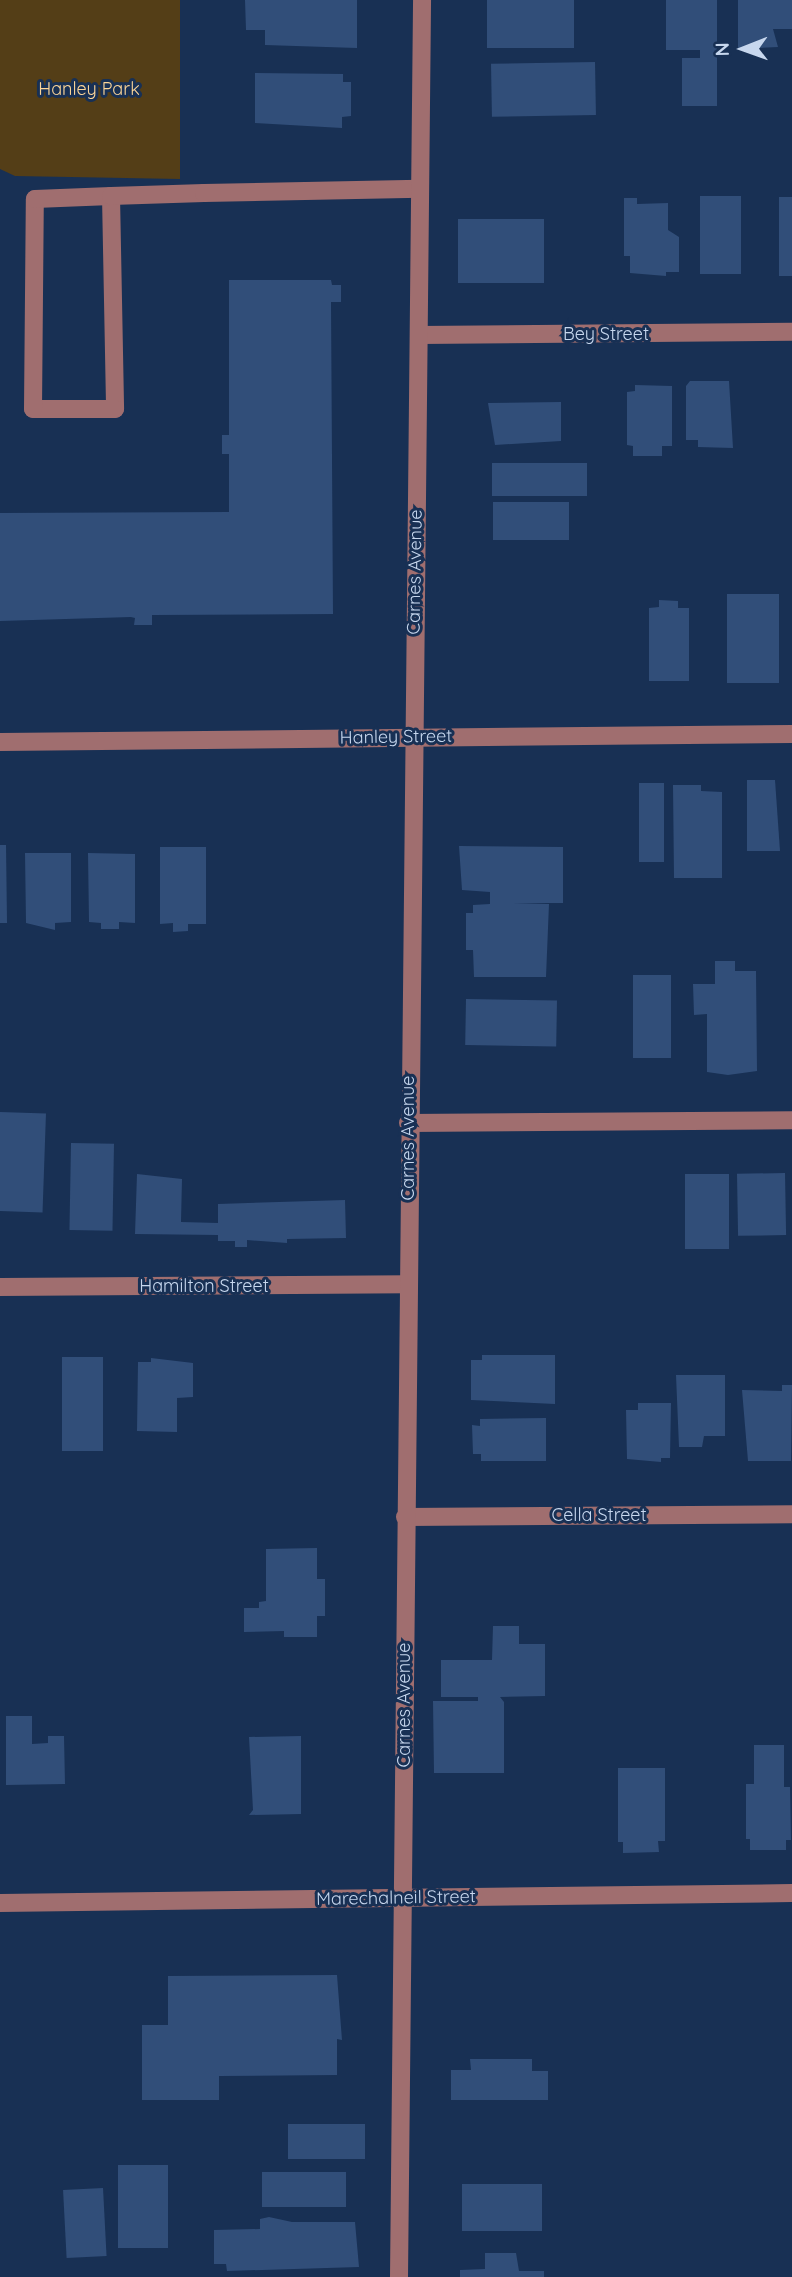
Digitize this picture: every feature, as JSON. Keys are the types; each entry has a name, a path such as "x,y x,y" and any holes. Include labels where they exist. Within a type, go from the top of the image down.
{"street":[{"name":"Carnes Avenue","path":"398,2277 412,737 422,0"},
{"path":"111,196 115,409 33,409 35,199 111,196 420,189"},
{"name":"Bey Street","path":"419,335 792,332"},
{"name":"Hanley Street","path":"0,742 792,734"},
{"path":"408,1123 792,1120"},
{"name":"Hamilton Street","path":"0,1287 408,1284"},
{"name":"Cella Street","path":"405,1517 792,1514"},
{"name":"Marechalneil Street","path":"0,1903 792,1893"}],"green space":[{"name":"Hanley Park","path":"0,0 180,0 180,179 15,176 0,169"}],"building":[{"path":"245,0 357,0 357,48 265,45 265,30 246,30"},
{"path":"487,0 574,0 574,48 487,48"},
{"path":"666,0 717,0 717,106 682,106 682,58 700,58 700,50 666,50"},
{"path":"738,0 792,0 792,29 773,29 778,47 738,49"},
{"path":"595,62 596,115 492,117 491,64"},
{"path":"255,73 343,74 343,82 351,82 351,116 342,117 342,128 255,123"},
{"path":"700,196 741,196 741,274 700,274"},
{"path":"779,197 792,197 792,276 779,276"},
{"path":"624,198 637,198 637,204 668,203 668,230 679,237 679,272 666,272 666,276 630,273 630,256 624,256"},
{"path":"458,219 544,219 544,283 458,283"},
{"path":"229,280 331,280 332,285 341,285 341,302 331,302 333,614 152,615 152,625 134,625 135,618 131,617 0,621 0,513 229,512 229,454 222,454 222,435 229,435"},
{"path":"690,381 729,381 733,448 698,447 698,440 686,440 686,386"},
{"path":"635,385 672,386 672,446 662,446 662,456 633,456 633,446 627,445 627,392 635,391"},
{"path":"561,402 561,441 495,445 488,403"},
{"path":"492,463 587,463 587,496 492,496"},
{"path":"493,502 569,502 569,540 493,540"},
{"path":"727,594 779,594 779,683 727,683"},
{"path":"659,600 678,601 678,608 689,608 689,681 649,681 649,608 659,607"},
{"path":"747,780 775,780 780,851 747,851"},
{"path":"639,783 664,783 664,862 639,862"},
{"path":"673,785 701,785 701,791 722,792 722,878 674,878"},
{"path":"0,845 6,845 7,923 0,923"},
{"path":"459,846 563,847 563,903 513,903 549,904 546,977 474,977 473,950 466,950 466,913 473,913 473,905 490,904 490,892 462,890"},
{"path":"160,847 206,847 206,924 188,924 188,931 173,932 173,923 160,924"},
{"path":"25,853 71,853 71,922 55,923 55,930 26,923"},
{"path":"88,853 135,854 135,923 119,922 119,929 101,929 101,923 89,922"},
{"path":"715,961 735,961 735,971 756,971 757,1071 728,1075 707,1072 707,1014 694,1015 693,984 715,984"},
{"path":"633,975 671,975 671,1058 633,1058"},
{"path":"466,999 557,1001 556,1047 465,1045"},
{"path":"0,1112 46,1114 43,1213 0,1211"},
{"path":"71,1143 114,1144 112,1231 69,1230"},
{"path":"785,1173 786,1235 738,1236 737,1174"},
{"path":"137,1174 182,1179 181,1222 218,1223 218,1204 345,1200 346,1238 287,1239 287,1243 247,1240 247,1247 235,1247 235,1241 218,1241 218,1235 135,1234"},
{"path":"685,1174 729,1174 729,1249 685,1249"},
{"path":"482,1355 555,1355 555,1404 471,1400 471,1360 482,1360"},
{"path":"62,1357 103,1357 103,1451 62,1451"},
{"path":"151,1358 193,1363 193,1397 177,1398 177,1432 137,1431 138,1362 151,1362"},
{"path":"676,1375 725,1375 725,1436 704,1436 702,1447 679,1447"},
{"path":"782,1385 792,1385 791,1461 748,1461 742,1390 782,1391"},
{"path":"638,1403 671,1403 670,1458 661,1458 661,1462 627,1459 626,1410 638,1410"},
{"path":"546,1418 546,1461 481,1461 481,1454 473,1454 472,1425 480,1426 480,1419"},
{"path":"317,1548 317,1579 325,1579 325,1616 317,1616 317,1637 284,1637 284,1631 244,1632 244,1608 259,1608 259,1602 266,1601 266,1549"},
{"path":"493,1626 519,1626 519,1644 545,1644 545,1696 500,1697 504,1702 504,1773 434,1773 433,1701 478,1701 478,1697 441,1697 441,1660 492,1660"},
{"path":"6,1716 32,1716 32,1744 48,1743 48,1736 64,1736 65,1784 6,1785"},
{"path":"301,1736 301,1814 249,1815 253,1810 249,1737"},
{"path":"754,1745 784,1745 784,1787 790,1787 791,1840 786,1840 786,1850 750,1850 750,1839 746,1839 746,1784 754,1784"},
{"path":"618,1768 665,1768 665,1841 658,1841 659,1852 623,1853 623,1842 618,1842"},
{"path":"337,1975 342,2040 337,2039 337,2075 219,2076 219,2100 142,2100 142,2025 168,2025 168,1976"},
{"path":"470,2059 532,2059 532,2071 548,2071 548,2100 451,2100 451,2070 471,2070"},
{"path":"288,2124 365,2124 365,2159 288,2159"},
{"path":"118,2165 168,2165 168,2248 118,2248"},
{"path":"262,2172 346,2172 346,2207 262,2207"},
{"path":"462,2184 542,2184 542,2231 462,2231"},
{"path":"103,2188 107,2256 67,2258 63,2190"},
{"path":"269,2217 292,2222 355,2222 359,2267 227,2271 226,2264 214,2264 214,2230 260,2229 260,2219"},
{"path":"485,2253 516,2253 519,2271 544,2271 544,2277 460,2277 460,2270 485,2269"}]}
